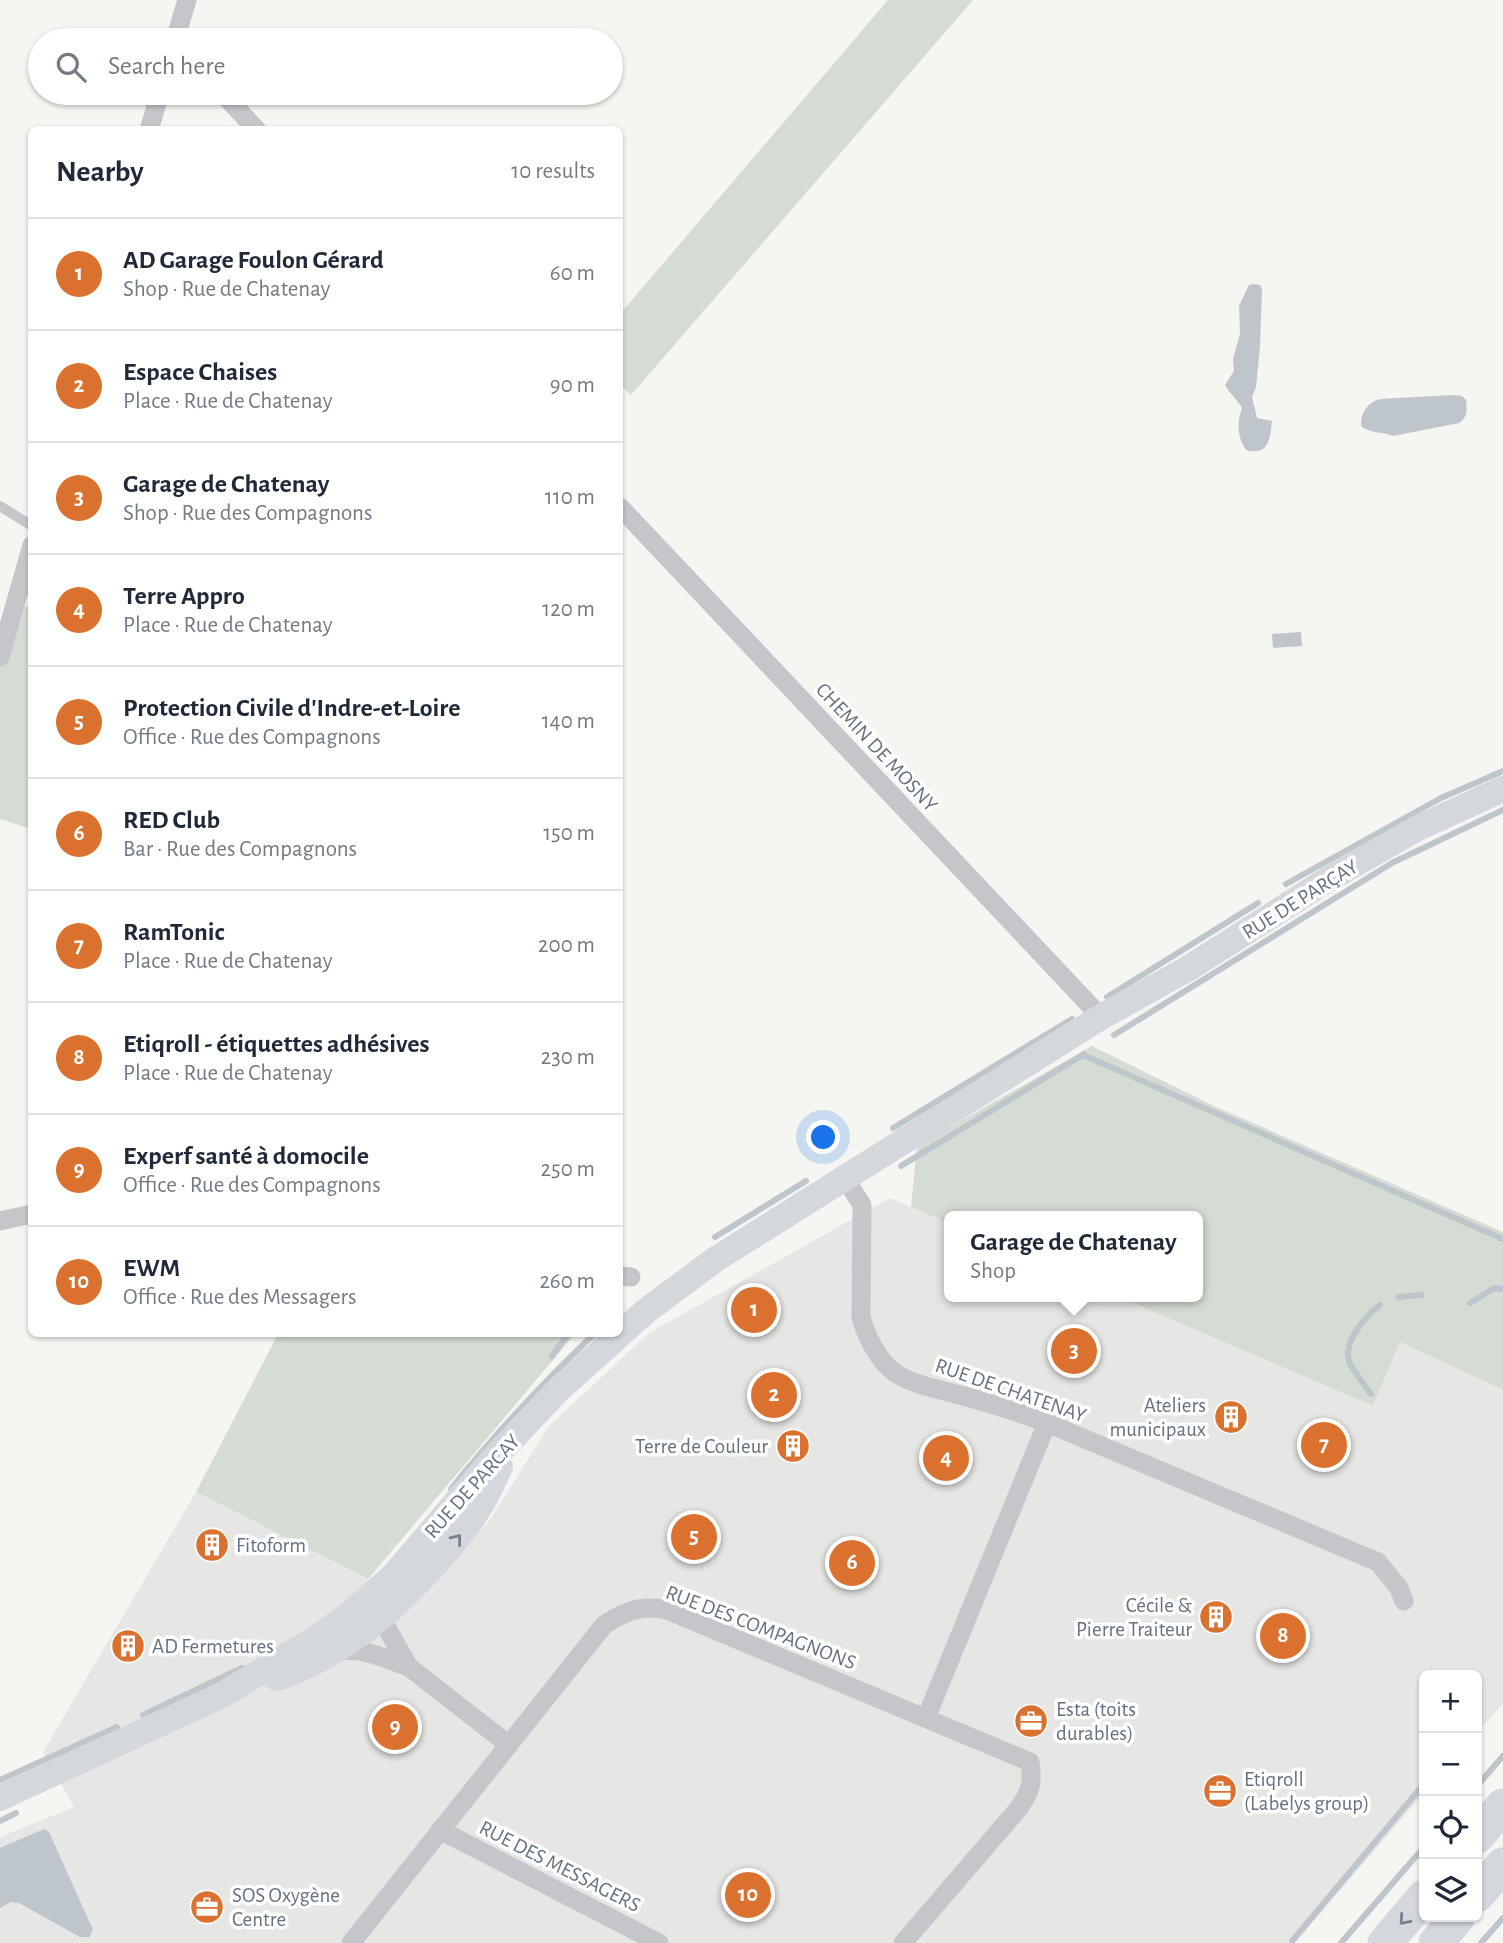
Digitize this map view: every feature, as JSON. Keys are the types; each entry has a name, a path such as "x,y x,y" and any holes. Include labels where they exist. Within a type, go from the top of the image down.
{"highway":[{"path":"1482,1830 1503,1806"},
{"path":"1482,1889 1503,1865"},
{"path":"1385,1943 1419,1903"},
{"path":"1436,1943 1454,1922"}],"street":[{"path":"179,28 187,0"},
{"path":"150,126 156,105"},
{"path":"233,105 253,126"},
{"name":"CHEMIN DE MOSNY","path":"623,515 1101,1017"},
{"path":"0,657 28,559"},
{"name":"RUE DE PARÇAY","path":"623,1332 663,1297 716,1259 1101,1017 1189,968 1327,880 1406,835 1503,789"},
{"name":"RUE DE CHATENAY","path":"845,1178 862,1205 861,1317 878,1354 893,1371 904,1377 1047,1423 1378,1562 1399,1588 1404,1601"},
{"path":"0,1221 28,1215"},
{"name":"RUE DE PARÇAY","path":"524,1428 575,1374 617,1337"},
{"path":"926,1718 1047,1423"},
{"name":"RUE DE PARCAY","path":"0,1798 222,1695 335,1625 369,1599 394,1575 493,1459 524,1428"},
{"name":"RUE DE PARCAY","path":"222,1695 294,1672 332,1653 375,1624 439,1561 464,1530 524,1428"},
{"path":"446,1516 414,1565 369,1607 375,1624 409,1667 509,1745"},
{"name":"RUE DES COMPAGNONS","path":"509,1745 604,1625 620,1614 654,1607 667,1610 1030,1762 1032,1779 1028,1794 1019,1808 903,1943"},
{"path":"335,1625 375,1624"},
{"path":"375,1624 370,1648 379,1656"},
{"path":"332,1653 351,1650 379,1656 409,1667"},
{"name":"RUE DES MESSAGERS","path":"351,1943 509,1745"},
{"name":"RUE DES MESSAGERS","path":"440,1830 659,1943"}],"lane":[{"path":"0,506 28,524"}],"shaded area":[{"path":"888,0 973,0 631,395 623,388 623,310"},
{"path":"1249,285 1260,285 1262,289 1260,346 1256,387 1252,397 1257,418 1272,421 1267,444 1259,451 1246,450 1243,445 1239,429 1242,408 1225,385 1234,371 1233,359 1240,334 1239,306"},
{"path":"1462,396 1466,400 1467,410 1459,423 1393,436 1361,426 1366,409 1380,399"},
{"path":"15,603 28,607 28,828 0,819 0,657"},
{"path":"1301,632 1302,646 1273,648 1272,634"},
{"path":"1092,1046 1214,1106 1503,1232 1503,1390 1400,1342 1373,1406 1131,1302 1203,1302 1203,1211 944,1211 944,1221 911,1207 917,1146"},
{"path":"890,1198 944,1221 944,1302 1131,1302 1373,1406 1400,1342 1503,1390 1503,1703 1482,1727 1482,1670 1419,1670 1419,1799 1295,1943 0,1943 0,1837 74,1807 43,1752 196,1492 414,1603 489,1521 550,1425 649,1333"},
{"path":"276,1337 572,1337 368,1579 196,1492"},
{"path":"44,1829 49,1832 93,1930 89,1937 80,1937 19,1903 11,1902 0,1908 0,1848"}],"waterway":[{"path":"1286,884 1441,798 1503,771"},
{"path":"1114,1035 1392,863 1503,810"},
{"path":"1107,997 1258,903"},
{"path":"893,1128 1072,1019"},
{"path":"901,1166 1084,1054"},
{"path":"1083,1055 1503,1239"},
{"path":"715,1237 806,1181"},
{"path":"1470,1303 1494,1288 1503,1289"},
{"path":"1399,1297 1421,1295"},
{"path":"1371,1394 1350,1364 1348,1354 1357,1330 1380,1305"},
{"path":"552,1356 566,1337"},
{"path":"451,1489 520,1409 591,1337"},
{"path":"143,1715 242,1668"},
{"path":"0,1780 117,1727"},
{"path":"1482,1780 1503,1756"},
{"path":"1292,1941 1419,1790"},
{"path":"0,1821 16,1813"},
{"path":"1341,1943 1419,1853"},
{"path":"1481,1943 1503,1918"}],"place":[{"name":"AD Garage Foulon Gérard","path":"754,1310"},
{"name":"Garage de Chatenay","path":"1074,1351"},
{"name":"Espace Chaises","path":"774,1395"},
{"name":"Ateliers municipaux","path":"1231,1417"},
{"name":"RamTonic","path":"1324,1445"},
{"name":"Terre de Couleur","path":"793,1446"},
{"name":"Terre Appro","path":"946,1458"},
{"name":"Protection Civile d'Indre-et-Loire","path":"694,1537"},
{"name":"Fitoform","path":"212,1545"},
{"name":"RED Club","path":"852,1563"},
{"name":"Cécile & Pierre Traiteur","path":"1216,1617"},
{"name":"Etiqroll - étiquettes adhésives","path":"1283,1636"},
{"name":"AD Fermetures","path":"128,1646"},
{"name":"Esta (toits durables)","path":"1031,1721"},
{"name":"Experf santé à domocile","path":"395,1727"},
{"name":"Etiqroll (Labelys group)","path":"1220,1791"},
{"name":"EWM","path":"748,1895"},
{"name":"SOS Oxygène Centre","path":"207,1907"}]}
